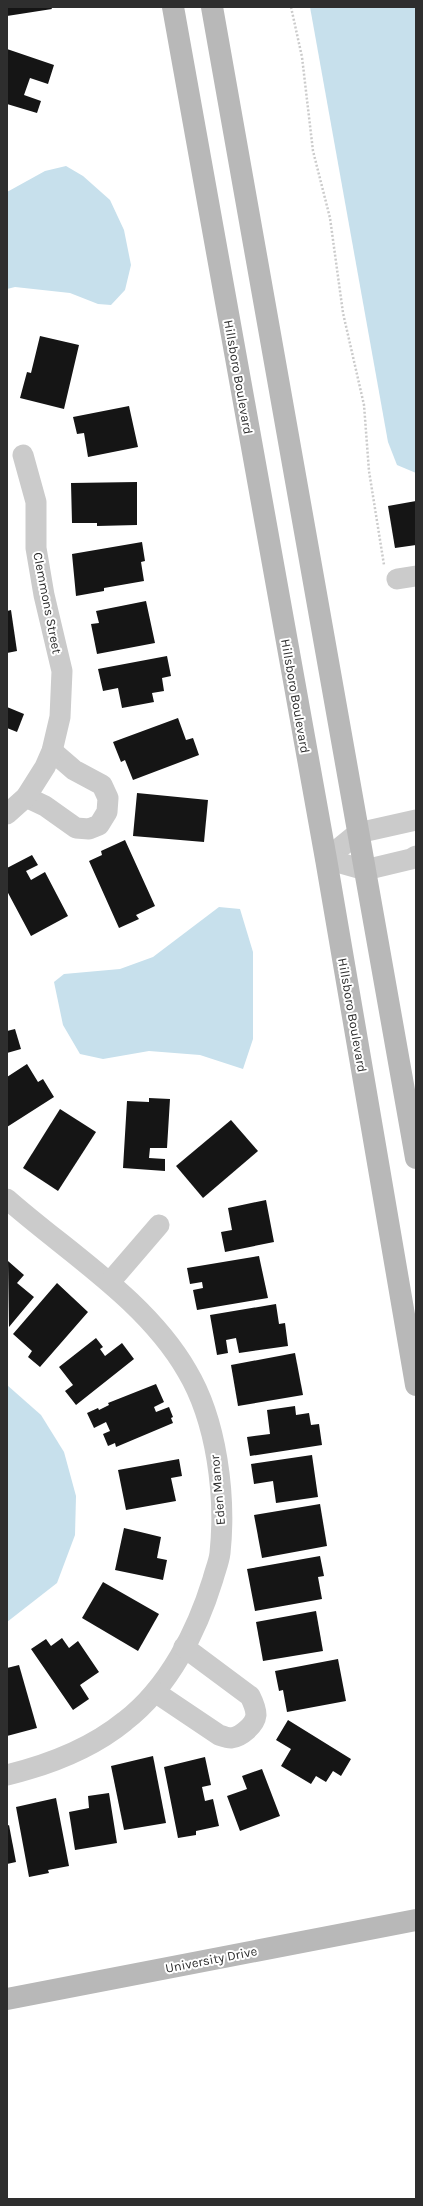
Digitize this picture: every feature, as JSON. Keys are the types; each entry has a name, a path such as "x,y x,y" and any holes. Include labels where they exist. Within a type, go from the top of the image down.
{"street":[{"name":"Hillsboro Boulevard","path":"173,7 326,859 416,1385"},
{"path":"212,7 416,1158"},
{"name":"Clemmons Street","path":"7,814 26,797 52,751 60,717 62,671 36,548 36,502 23,455"},
{"path":"26,797 45,806 76,828 89,828 100,825 107,812 108,798 102,785 74,770 52,751"},
{"path":"326,859 358,833 416,820"},
{"path":"326,859 365,870 411,859 416,856"},
{"name":"Eden Manor","path":"7,1199 110,1282 160,1334 187,1371 206,1415 218,1465 222,1510 220,1555 208,1596 184,1647 155,1692 125,1721 88,1745 49,1763 7,1775"},
{"path":"110,1282 159,1225"},
{"path":"155,1692 219,1735 230,1738 240,1735 249,1727 256,1716 254,1704 250,1696 184,1647"},
{"name":"University Drive","path":"7,1999 416,1920"}],"path":[{"path":"291,7 302,57 314,151 330,218 343,313 364,405 369,471 386,578 406,578"}],"water":[{"path":"310,7 416,7 416,473 397,465 388,442"},
{"path":"66,166 83,176 110,200 124,230 131,265 125,290 111,305 98,304 70,293 15,287 7,289 7,192 45,171"},
{"path":"219,907 240,909 253,952 253,1039 243,1069 200,1055 149,1051 103,1059 80,1054 63,1025 54,982 64,974 120,969 153,957"},
{"path":"7,1385 41,1415 64,1452 76,1496 75,1535 57,1583 7,1622"}],"building":[{"path":"7,7 51,7 52,9 7,16"},
{"path":"7,49 54,65 48,84 30,78 24,95 41,101 37,113 7,104"},
{"path":"40,336 79,345 64,409 20,398 27,372 31,373"},
{"path":"129,406 138,447 88,457 84,433 77,434 73,417"},
{"path":"137,482 137,525 97,526 97,523 72,523 71,483"},
{"path":"416,501 416,545 395,548 388,506"},
{"path":"142,542 145,561 141,562 144,581 104,588 104,591 76,596 72,554"},
{"path":"146,601 155,643 97,654 91,624 99,623 96,611"},
{"path":"11,610 17,651 7,653 7,611"},
{"path":"167,656 171,676 162,678 164,691 152,693 154,702 122,708 118,688 103,691 98,669"},
{"path":"7,707 24,714 17,732 7,728"},
{"path":"178,718 186,740 193,738 199,755 133,780 125,760 121,762 113,742"},
{"path":"137,793 208,800 204,842 133,836"},
{"path":"125,840 155,906 136,915 139,919 119,928 89,861 102,855 101,851"},
{"path":"32,855 38,865 26,871 31,880 45,872 68,916 31,936 7,891 7,868"},
{"path":"15,1029 21,1049 7,1053 7,1031"},
{"path":"27,1064 38,1082 43,1079 54,1097 7,1127 7,1077"},
{"path":"149,1098 170,1099 167,1148 150,1148 149,1158 165,1159 165,1171 123,1168 127,1101 149,1102"},
{"path":"60,1109 96,1132 58,1191 23,1168"},
{"path":"231,1120 258,1151 203,1198 176,1166"},
{"path":"266,1200 274,1242 225,1252 221,1232 232,1230 228,1208"},
{"path":"259,1256 268,1298 197,1310 193,1290 203,1288 202,1282 190,1284 187,1268"},
{"path":"8,1261 24,1275 17,1283 34,1297 9,1327"},
{"path":"57,1283 88,1312 40,1367 28,1357 32,1351 13,1334"},
{"path":"276,1304 279,1324 285,1323 288,1346 239,1353 236,1338 226,1340 228,1353 217,1355 210,1315"},
{"path":"96,1338 103,1347 100,1349 105,1356 122,1343 134,1359 76,1405 65,1391 73,1385 59,1367"},
{"path":"295,1353 303,1395 238,1406 231,1365"},
{"path":"156,1384 164,1402 154,1407 156,1412 169,1407 173,1417 171,1418 173,1423 116,1447 115,1443 108,1446 103,1434 110,1431 106,1422 94,1428 87,1413 98,1408 99,1410 109,1405 108,1403"},
{"path":"295,1406 296,1415 309,1413 311,1425 319,1424 322,1445 250,1456 247,1437 270,1434 267,1410"},
{"path":"312,1455 318,1497 276,1503 273,1481 254,1484 251,1464"},
{"path":"179,1459 182,1476 171,1478 176,1501 126,1510 118,1470"},
{"path":"320,1504 327,1546 262,1558 254,1515"},
{"path":"124,1528 161,1537 157,1558 167,1560 163,1580 115,1570"},
{"path":"320,1556 324,1576 318,1577 322,1599 255,1611 247,1569"},
{"path":"103,1582 159,1614 138,1651 82,1618"},
{"path":"316,1611 323,1651 263,1661 256,1622"},
{"path":"62,1638 69,1648 78,1641 99,1672 80,1685 89,1699 73,1710 31,1649 46,1639 51,1646"},
{"path":"338,1659 346,1701 287,1712 283,1690 279,1691 275,1671"},
{"path":"19,1665 37,1728 7,1736 7,1668"},
{"path":"288,1720 351,1759 341,1776 333,1771 326,1782 316,1776 311,1784 281,1766 291,1749 276,1740"},
{"path":"153,1756 166,1823 124,1830 111,1766"},
{"path":"205,1757 211,1785 202,1787 205,1801 213,1799 219,1826 196,1831 196,1835 178,1838 164,1767"},
{"path":"262,1769 280,1816 240,1831 227,1796 247,1789 242,1776"},
{"path":"109,1793 117,1843 75,1850 69,1812 89,1808 88,1796"},
{"path":"56,1798 69,1866 48,1870 49,1873 29,1877 16,1807"},
{"path":"9,1825 16,1862 7,1864 7,1826"}]}
